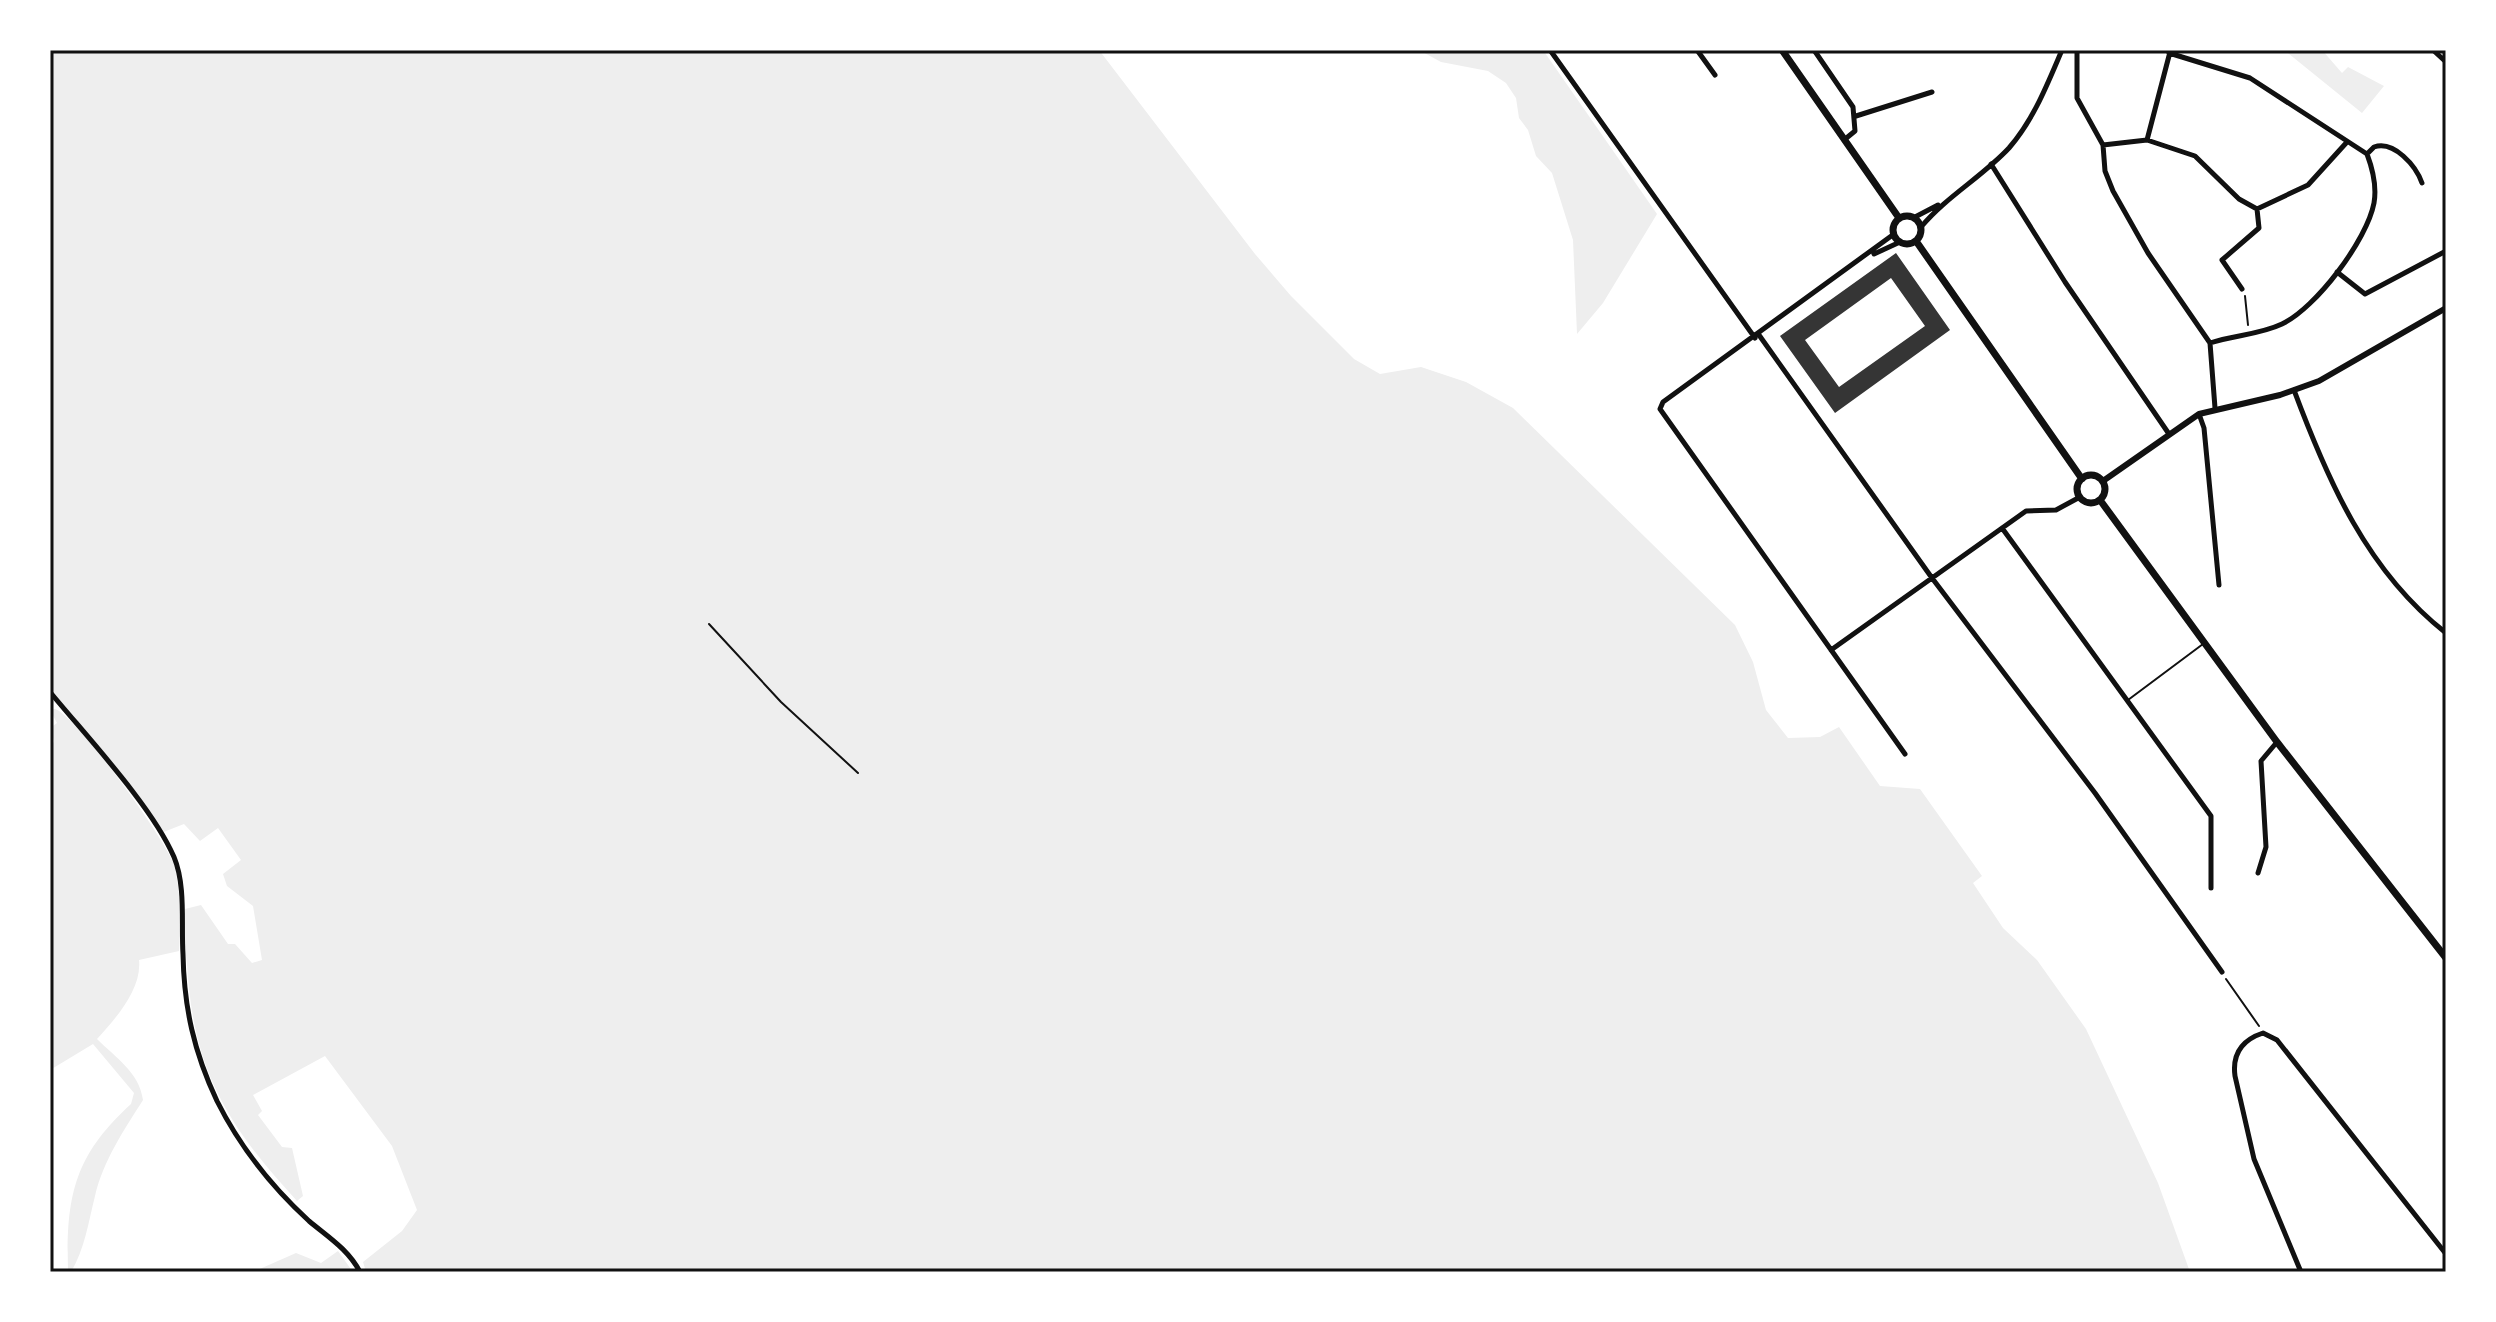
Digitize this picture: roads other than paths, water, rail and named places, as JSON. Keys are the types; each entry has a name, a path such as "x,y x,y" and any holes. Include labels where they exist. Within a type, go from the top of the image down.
{"main road":[{"path":"1782,50 1899,218"},
{"path":"1899,218 1915,217 1921,227 1916,241"},
{"path":"1899,218 1894,234 1900,242 1916,241"},
{"path":"1916,241 2082,479"},
{"path":"2095,476 2103,481 2105,489 2100,500 2087,502 2080,497 2078,486 2082,479 2095,476"},
{"path":"2100,500 2277,742 2446,958"}],"street":[{"path":"1550,50 1932,578 2095,793 2224,975"},
{"path":"1697,50 1715,75"},
{"path":"1814,50 1856,116 1855,131 1844,140"},
{"path":"1915,217 1939,205 1991,164 2027,126 2062,50"},
{"path":"2077,50 2077,98 2103,145 2105,171 2113,191 2148,253 2210,343 2215,408"},
{"path":"2433,50 2446,62"},
{"path":"2147,140 2170,52 2250,78 2367,154 2374,178 2374,203 2369,219 2337,272 2309,305 2282,324 2210,343"},
{"path":"1856,116 1932,92"},
{"path":"2103,145 2147,140 2195,156 2239,199 2257,209"},
{"path":"2257,209 2308,185 2347,142"},
{"path":"2367,154 2378,145 2385,146 2416,167 2422,183"},
{"path":"1991,164 2065,282 2169,434"},
{"path":"1921,227 1939,205"},
{"path":"2242,289 2222,260 2259,228 2257,209"},
{"path":"1894,234 1869,256 1663,402 1661,416 1905,754"},
{"path":"1869,256 1900,242"},
{"path":"2337,272 2365,294 2446,251"},
{"path":"2103,481 2199,414 2294,390 2335,373 2446,308"},
{"path":"2294,390 2333,489 2358,534 2389,576 2446,633"},
{"path":"2199,414 2204,428 2219,585"},
{"path":"1831,650 2026,511 2056,510 2080,497"},
{"path":"2002,528 2211,816 2211,888"},
{"path":"50,692 119,777 174,857 182,903 189,1028 202,1068 229,1123 250,1156 308,1219 344,1249 360,1272"},
{"path":"2258,873 2266,847 2261,761 2277,742"},
{"path":"2301,1272 2254,1159 2235,1076 2233,1063 2238,1050 2263,1033 2277,1040 2446,1254"}],"lane":[{"path":"2128,700 2204,644"}]}
